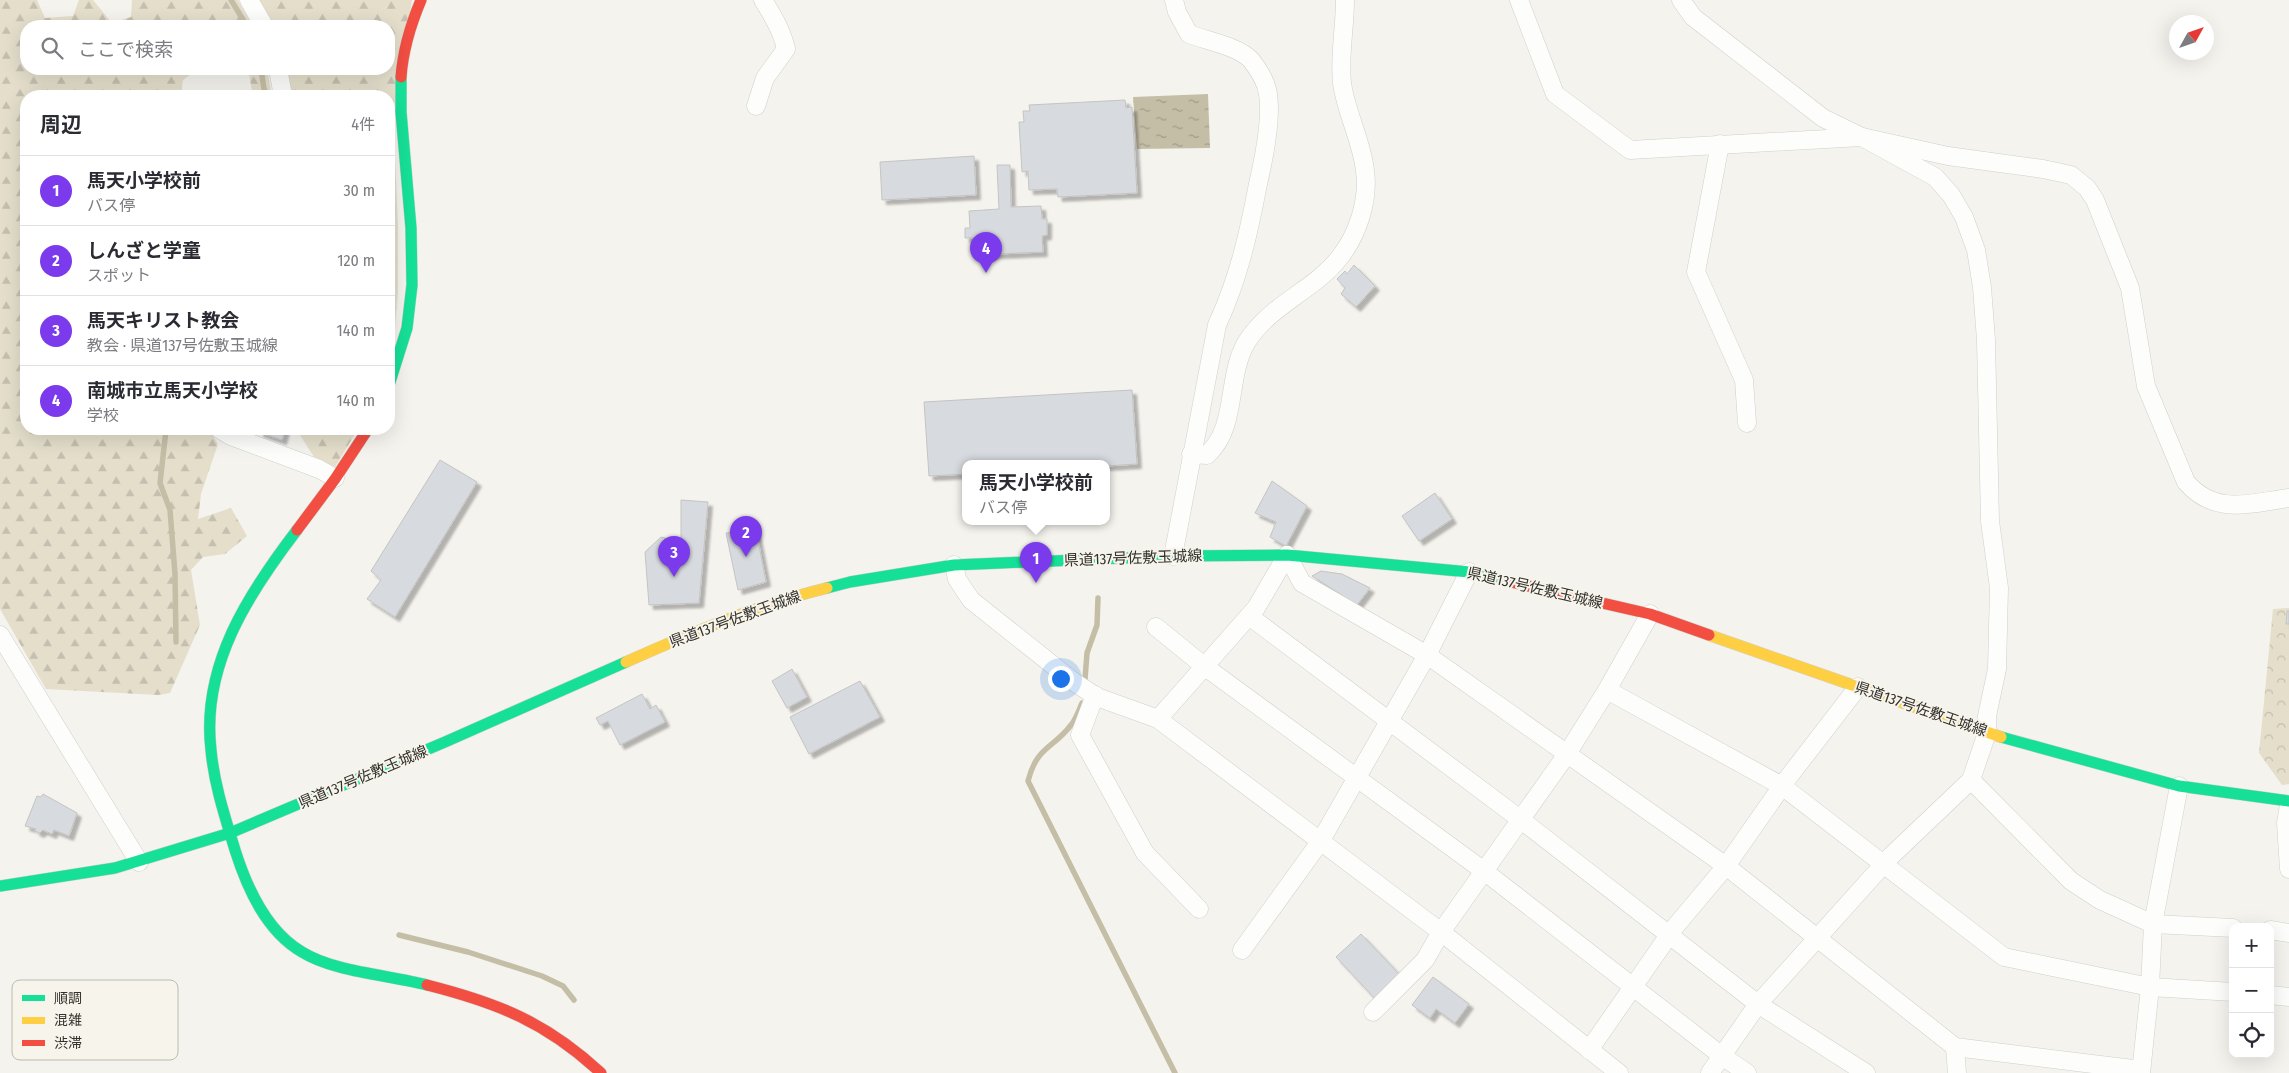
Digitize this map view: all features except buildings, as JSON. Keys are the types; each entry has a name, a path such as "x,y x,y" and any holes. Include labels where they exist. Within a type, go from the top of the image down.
{"main road":[{"path":"395,369 403,347 409,318 411,287 411,226 400,85 404,48 415,10 421,0"},
{"path":"364,435 246,602 226,639 215,678 210,713 215,774 230,833 247,885 267,920 290,945 317,960 422,983 502,1006 545,1027 563,1039 601,1073"},
{"name":"県道137号佐敷玉城線","path":"0,886 86,874 139,862 230,833 446,742 695,631 732,616 794,596 850,582 954,565 1173,556 1287,555 1469,572 1650,614 1987,732 2179,786 2289,803"}],"street":[{"path":"249,0 261,20"},
{"path":"756,106 765,78 786,49 775,19 763,0"},
{"path":"1173,556 1217,325 1232,292 1246,245 1266,146 1268,95 1264,79 1250,60 1236,49 1189,34 1177,12 1174,0"},
{"path":"1191,454 1207,455 1216,447 1224,432 1234,371 1245,345 1258,325 1279,306 1322,276 1340,257 1354,235 1365,197 1366,171 1342,84 1345,0"},
{"path":"1519,0 1555,94 1630,150 1862,137 1948,156 2058,172 2079,181 2095,200 2130,288 2146,386 2186,482 2195,494 2216,504 2251,503 2289,498"},
{"path":"1681,0 1693,17 1823,118 1936,177 1951,195 1964,217 1976,250 1982,287 1986,340 1990,521 1999,588 1997,669 1986,716 1987,732 1972,780 1883,865 1817,938 1758,1004 1710,1073"},
{"path":"279,75 282,90"},
{"path":"1720,144 1696,272 1744,380 1747,422"},
{"path":"229,435 319,469 335,478"},
{"path":"1158,719 1256,608 1287,555"},
{"path":"1287,555 1302,583 1427,655 1726,866 1955,1047 2141,1072 2150,987 2153,924 2179,786"},
{"path":"954,565 957,579 970,600 1074,682 1095,695 1158,719 1441,932 1619,1073"},
{"path":"1242,950 1320,842 1355,777 1427,655 1469,572"},
{"path":"1373,1012 1424,960 1441,932 1567,754 1607,690 1650,614"},
{"path":"1249,616 1388,722 1520,819 1668,936 1758,1004 1866,1073"},
{"path":"1156,627 1204,666 1484,871 1722,1056 1747,1073"},
{"path":"0,635 139,862"},
{"path":"1589,1050 1668,936 1726,866 1782,786 1858,687"},
{"path":"1607,690 1782,786 2004,957 2150,987 2229,992"},
{"path":"1095,695 1080,735 1145,853 1199,909"},
{"path":"1972,780 2071,881 2100,900 2153,924 2229,928"},
{"path":"2289,803 2286,823 2289,869"},
{"path":"2274,931 2289,933"},
{"path":"2274,995 2289,996"},
{"path":"1955,1047 1956,1073"}],"green space":[{"path":"0,0 37,0 45,18 73,16 79,0 93,0 110,20 20,20 20,75 190,75 183,80 182,90 20,90 20,435 213,435 218,444 201,494 198,519 231,508 247,536 225,554 203,557 191,570 200,625 170,693 158,695 46,689 0,609"},
{"path":"132,0 238,0 250,20 122,20 131,17"},
{"path":"257,0 412,0 395,100 395,90 288,90 285,75 395,75 395,20 269,20"},
{"path":"249,75 268,75 271,90 252,90"},
{"path":"395,158 398,226 398,293 395,328"},
{"path":"300,435 354,435 335,467 314,457"},
{"path":"2289,608 2289,784 2282,785 2259,753 2273,609"}],"water":[{"path":"1208,94 1210,148 1137,149 1133,97"}],"waterway":[{"path":"231,0 243,20"},
{"path":"262,75 264,90"},
{"path":"165,435 160,483 170,510 175,574 176,642"},
{"path":"1085,679 1087,653 1097,625 1098,598"},
{"path":"1082,703 1071,725 1036,761 1028,781 1175,1073"},
{"path":"399,935 468,952 542,976 563,986 574,1000"}],"traffic: fast":[{"path":"395,366 407,328 412,285 411,228 401,112 401,77"},
{"path":"297,530 261,580 232,632 221,660 213,689 210,719 211,750 217,788 224,813 245,879 268,921 289,943 315,959 346,969 427,985"},
{"path":"827,588 850,582 954,565 1173,556 1287,555 1469,572 1511,582"},
{"path":"0,886 115,868 230,833 445,742 626,662"},
{"path":"2001,737 2179,786 2289,801"}],"traffic: slow":[{"path":"626,662 750,611 827,588"},
{"path":"1709,635 2001,737"}],"traffic: jam":[{"path":"401,77 403,57 421,0"},
{"path":"297,530 335,479 364,435"},
{"path":"1511,582 1650,614 1709,635"},
{"path":"427,985 499,1007 540,1027 581,1055 601,1073"}],"place":[{"name":"南城市立馬天小学校","path":"986,273"},
{"name":"しんざと学童","path":"746,557"},
{"name":"馬天キリスト教会","path":"674,577"},
{"name":"馬天小学校前","path":"1036,583"}]}
